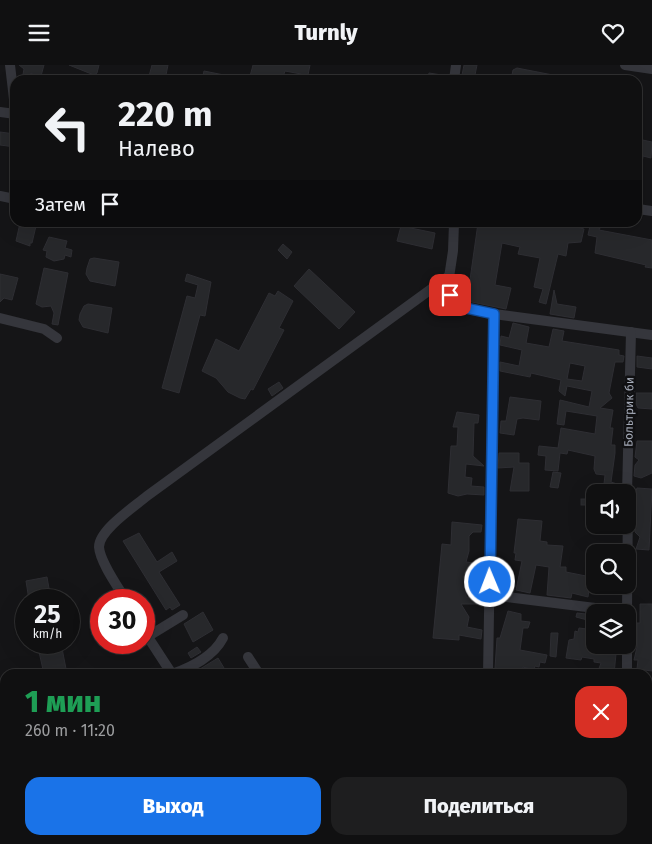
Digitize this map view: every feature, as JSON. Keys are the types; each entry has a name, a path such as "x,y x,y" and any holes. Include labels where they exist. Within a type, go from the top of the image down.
{"street":[{"path":"625,65 652,69"},
{"path":"454,227 449,275 450,295 461,307 494,314 652,335"},
{"path":"119,589 111,576 99,547 101,539 113,524 449,275"},
{"path":"488,669 491,595 490,487 494,314"},
{"path":"0,318 44,329 57,338"},
{"name":"Больтрик би","path":"627,484 631,332"},
{"path":"627,604 628,534"},
{"path":"491,595 586,607"},
{"path":"155,629 183,615"},
{"path":"183,669 200,661 218,647 223,638"},
{"path":"155,648 169,669"},
{"path":"627,654 627,669"},
{"path":"248,657 256,669"}],"building":[{"path":"19,65 44,65 41,75 31,73 30,75 23,75 24,69"},
{"path":"69,65 99,65 97,73 94,75"},
{"path":"152,65 168,65 166,75 149,75"},
{"path":"253,65 310,65 308,75 285,71 284,75 250,75"},
{"path":"464,65 477,65 475,75 462,75"},
{"path":"517,68 553,75 512,75 513,70"},
{"path":"204,71 224,75 203,75"},
{"path":"0,132 10,133 10,146 0,145"},
{"path":"642,140 652,142 651,158 643,156 642,164"},
{"path":"19,227 36,227 30,246 16,241"},
{"path":"401,227 435,233 432,249 397,241"},
{"path":"477,227 577,227 584,229 581,242 568,243 566,256 558,254 546,304 539,302 543,289 534,287 540,258 518,254 520,247 502,243 495,285 511,288 506,309 467,301"},
{"path":"590,227 595,227 600,228 599,230 652,240 652,268 595,253 597,237 588,235"},
{"path":"49,237 67,241 65,248 72,250 71,257 65,255 64,259 54,261 46,257 47,251 43,250"},
{"path":"283,244 292,252 287,259 278,250"},
{"path":"90,259 119,262 115,286 90,281 86,274 87,268"},
{"path":"44,268 68,273 58,325 52,324 54,313 51,306 42,307 36,304"},
{"path":"309,269 355,312 339,329 294,286"},
{"path":"0,274 18,278 12,300 4,298 0,302"},
{"path":"187,274 211,282 205,316 200,315 179,393 162,388 187,296 195,298 198,285 185,281"},
{"path":"554,290 557,304 576,307 574,318 550,314"},
{"path":"278,291 293,301 279,328 284,330 253,390 251,389 245,399 240,398 228,392 216,378 202,371 216,339 239,351 269,293 275,296"},
{"path":"88,304 112,308 108,333 83,327 79,320 80,314 84,306"},
{"path":"513,323 529,327 526,343 549,347 553,329 564,331 562,341 619,350 619,355 624,356 623,362 615,362 609,393 612,398 600,408 613,410 610,428 613,428 611,445 615,445 615,453 611,482 617,484 604,484 605,475 596,474 594,469 595,456 568,450 567,454 560,453 558,471 545,470 546,456 538,455 539,446 558,448 561,428 595,434 597,416 566,411 564,425 557,424 560,400 589,407 592,391 567,386 565,396 559,391 561,380 531,373 530,377 500,371 500,362 519,366 522,350 500,345 501,336 509,338","holes":["570,363 585,366 582,381 567,379"]},
{"path":"637,356 652,358 652,369 637,367"},
{"path":"279,382 283,388 272,396 268,389"},
{"path":"636,393 652,393 652,409 638,408"},
{"path":"510,397 541,401 539,420 517,419 514,435 500,433 501,421 506,421"},
{"path":"457,412 479,415 478,423 474,423 473,456 484,466 466,464 465,477 472,478 471,486 484,487 484,495 467,494 458,496 448,493 451,446 457,446 458,427 453,427"},
{"path":"637,441 652,441 652,473 641,478 634,476 635,465 639,460 635,457"},
{"path":"499,453 519,453 519,463 529,463 529,491 510,491 514,467 498,468"},
{"path":"553,472 561,473 558,488 550,487"},
{"path":"637,488 652,489 649,550 636,549 640,537 636,533"},
{"path":"581,499 586,499 586,505 581,505"},
{"path":"518,519 542,521 540,541 547,542 547,545 563,546 560,567 566,567 566,572 586,576 586,594 588,594 588,597 572,593 571,598 547,595 549,567 536,565 530,593 516,590 522,561 515,560 516,553 514,553"},
{"path":"452,522 482,525 481,532 473,532 469,536 469,551 466,562 474,563 473,570 467,569 465,583 467,583 466,597 482,597 482,604 461,604 469,617 467,627 482,630 481,639 459,635 459,640 433,638 442,544 451,545"},
{"path":"139,533 157,562 172,552 177,561 159,572 180,605 172,610 170,607 166,610 155,592 155,589 153,589 123,541"},
{"path":"503,572 505,580 513,586 513,591 498,589 499,577 497,573"},
{"path":"47,577 49,589 27,589 26,581"},
{"path":"640,604 652,604 652,669 637,669 638,660 634,660 637,647 637,623 640,623"},
{"path":"508,611 521,614 521,621 530,622 528,628 523,628 520,650 547,655 545,663 540,662 539,667 535,666 534,669 523,667 523,669 495,668 497,638 500,638"},
{"path":"203,612 213,630 193,642 184,624"},
{"path":"577,613 586,614 586,620 576,617"},
{"path":"579,628 586,629 586,654 616,654 614,669 599,669 601,663 594,662 594,659 582,657 581,660 566,658 569,640 574,639 575,631 578,632"},
{"path":"551,633 558,633 556,657 550,656"},
{"path":"197,647 201,652 191,658 188,653"},
{"path":"39,654 63,654 66,669 43,669"},
{"path":"218,658 224,668 221,669 200,669"}],"route":[{"path":"450,295 461,307 494,314 490,582"}]}
